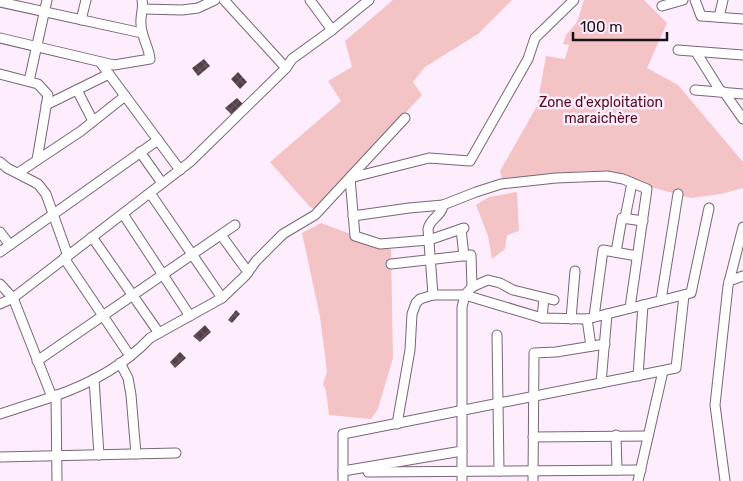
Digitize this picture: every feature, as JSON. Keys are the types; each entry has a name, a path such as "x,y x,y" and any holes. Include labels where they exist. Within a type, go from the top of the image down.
{"street":[{"path":"29,81 46,0"},
{"path":"81,20 86,0"},
{"path":"0,38 114,65 150,59 140,23 143,4 190,10 215,0"},
{"path":"224,0 286,68"},
{"path":"310,0 332,30"},
{"path":"0,304 13,298 190,162 286,68 292,59 369,0"},
{"path":"350,178 429,158 470,161 528,59 535,38 574,0"},
{"path":"662,6 684,0"},
{"path":"695,0 701,16 743,19"},
{"path":"719,17 723,0"},
{"path":"0,2 142,34"},
{"path":"678,50 743,55"},
{"path":"696,52 722,92 743,119"},
{"path":"100,62 180,170"},
{"path":"0,74 38,84 48,95 37,160"},
{"path":"46,105 109,74"},
{"path":"77,90 93,121"},
{"path":"695,90 743,94"},
{"path":"18,173 93,121 125,96"},
{"path":"0,414 80,387 120,363 159,333 222,298 283,234 315,215 405,118"},
{"path":"0,252 158,140"},
{"path":"140,152 162,183"},
{"path":"0,162 38,184 46,194 51,203 66,257 130,356"},
{"path":"353,216 443,205 501,184 516,182 564,177 607,176 632,183 647,189 630,308"},
{"path":"350,178 355,236 380,244 429,240 462,228 464,256"},
{"path":"616,252 622,218 625,218 632,183"},
{"path":"150,193 222,298"},
{"path":"662,300 678,194"},
{"path":"433,295 429,225 441,212 443,205"},
{"path":"397,424 410,350 412,314 416,302 420,299 433,295 465,295 542,318 571,319 591,318 691,293 709,208"},
{"path":"123,214 190,316"},
{"path":"625,218 643,221"},
{"path":"37,360 235,225"},
{"path":"725,481 714,405 729,280 743,227"},
{"path":"0,232 10,245"},
{"path":"220,235 248,272"},
{"path":"92,238 159,333"},
{"path":"591,346 591,318 603,250 637,256"},
{"path":"391,264 472,256 472,288"},
{"path":"571,319 575,271"},
{"path":"729,280 743,276"},
{"path":"462,481 462,307 465,295 472,288 483,282 493,280 513,290 554,300"},
{"path":"0,284 13,298 37,360 54,396 57,481"},
{"path":"343,481 343,434 676,368 684,294"},
{"path":"542,318 544,298"},
{"path":"638,376 643,305"},
{"path":"601,383 607,314"},
{"path":"497,335 499,471"},
{"path":"533,481 534,353 556,352 605,344"},
{"path":"120,363 128,378 131,395 136,454"},
{"path":"638,481 663,371"},
{"path":"94,378 99,455"},
{"path":"616,435 617,470"},
{"path":"533,437 648,436"},
{"path":"368,473 462,451"},
{"path":"0,457 176,453"},
{"path":"343,470 368,473 640,470"}],"green space":[{"path":"393,0 512,0 478,34 425,67 413,82 422,95 315,209 310,207 270,162 341,101 328,81 352,67 345,41"},
{"name":"Zone d'exploitation maraichère","path":"584,0 644,0 667,23 647,68 678,85 743,162 743,188 721,194 691,198 592,171 551,173 543,179 503,183 500,171 537,106 546,56 565,59 569,45 563,44 566,35 577,22"},
{"path":"517,192 519,231 507,235 505,249 492,259 488,236 476,205 489,197"},
{"path":"321,223 391,249 393,358 378,409 371,419 329,415 326,391 323,384 327,371 320,317 302,233"}],"building":[{"path":"204,59 210,66 198,76 192,68"},
{"path":"238,72 247,82 240,89 231,79"},
{"path":"237,98 243,104 232,115 225,108"},
{"path":"236,310 240,314 232,323 228,320"},
{"path":"205,325 211,332 200,342 193,336"},
{"path":"180,352 186,358 175,368 170,362"}]}
